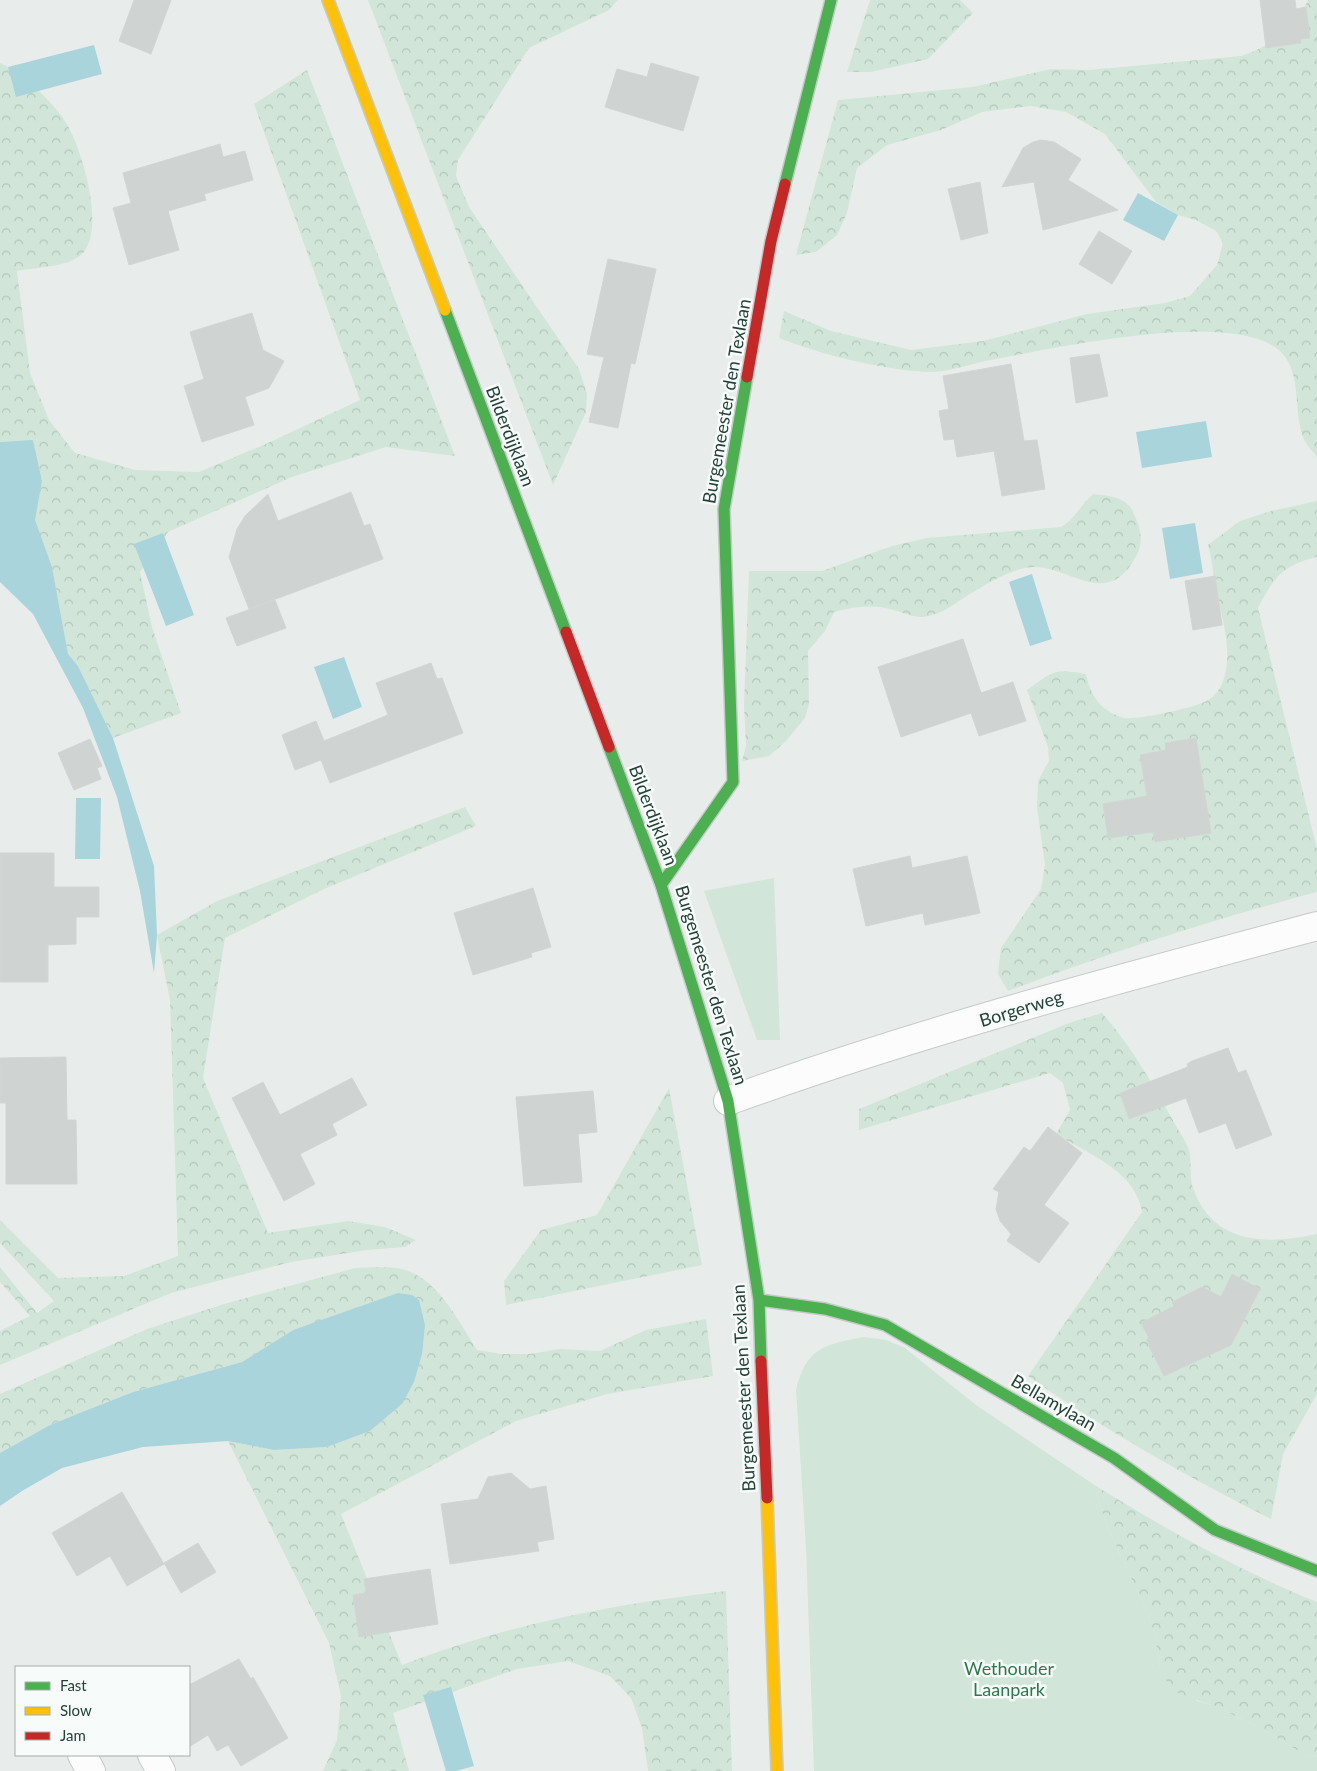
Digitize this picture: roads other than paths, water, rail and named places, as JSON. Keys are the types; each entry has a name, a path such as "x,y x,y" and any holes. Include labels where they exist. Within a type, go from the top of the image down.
{"street":[{"name":"Bilderdijklaan","path":"328,0 661,885"},
{"name":"Burgemeester den Texlaan","path":"777,1771 759,1300 728,1101 661,885 733,782 724,509 771,241 831,0"},
{"name":"Borgerweg","path":"728,1101 785,1080 1081,989 1317,926"},
{"name":"Bellamylaan","path":"759,1300 825,1309 885,1325 1114,1458 1215,1530 1317,1571"},
{"path":"83,1756 91,1771"},
{"path":"153,1756 161,1771"}],"water":[{"path":"94,45 102,74 16,97 8,67"},
{"path":"1138,193 1178,215 1164,241 1123,220"},
{"path":"1206,421 1212,457 1142,468 1136,432"},
{"path":"33,440 42,481 35,520 52,567 68,654 78,666 113,738 154,866 157,935 154,973 140,891 117,797 83,708 33,614 0,582 0,442"},
{"path":"1195,523 1203,573 1170,579 1162,528"},
{"path":"163,533 194,615 166,626 134,544"},
{"path":"1032,574 1052,639 1030,646 1009,582"},
{"path":"344,657 362,707 333,719 314,667"},
{"path":"76,798 101,798 100,859 75,859"},
{"path":"398,1293 412,1295 419,1300 425,1325 422,1354 414,1382 402,1404 370,1431 327,1447 274,1450 228,1441 143,1447 62,1468 0,1506 0,1453 48,1426 133,1392 242,1362 293,1330"},
{"path":"451,1687 474,1766 456,1771 446,1771 423,1695"}],"park label":[{"name":"Wethouder Laanpark","path":"1009,1678"}]}
